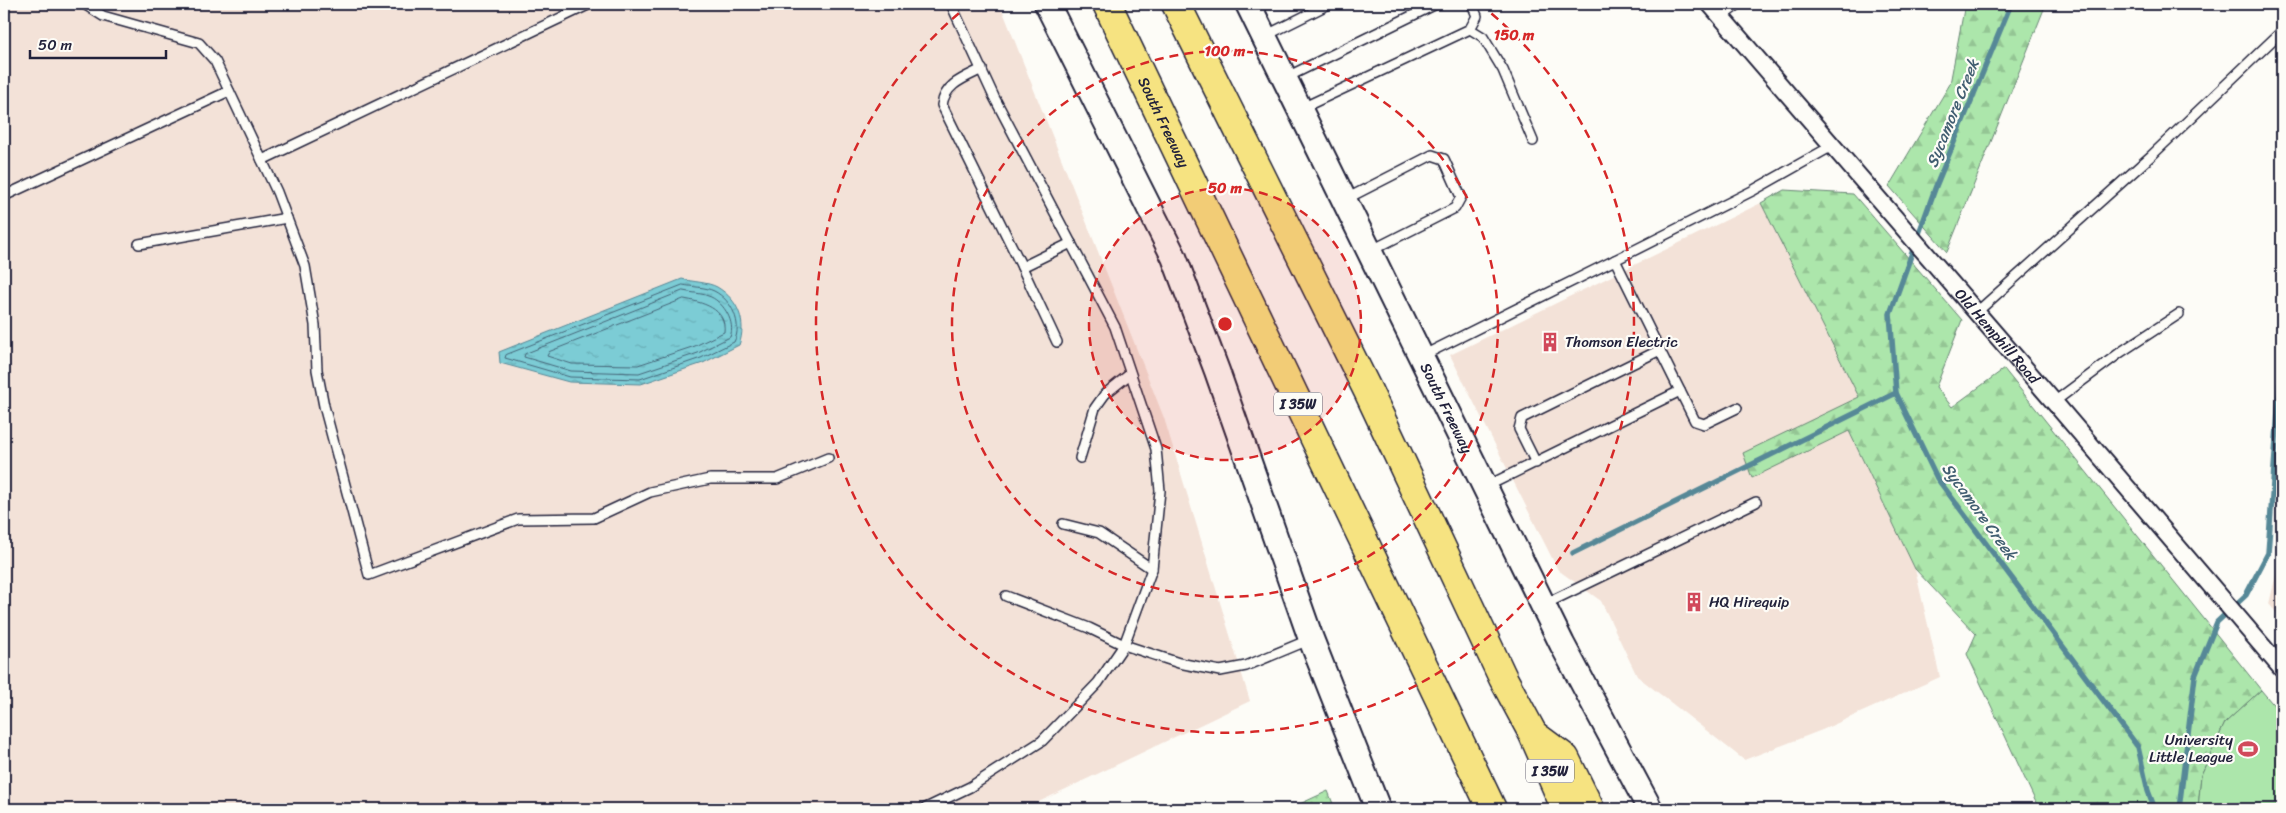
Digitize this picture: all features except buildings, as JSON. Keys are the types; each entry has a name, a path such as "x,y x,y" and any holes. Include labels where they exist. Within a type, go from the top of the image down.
{"highway":[{"name":"South Freeway","path":"1107,4 1490,808"},
{"name":"I 35W","path":"1176,4 1368,391 1503,678 1533,734 1566,809"},
{"path":"1533,734 1565,758 1590,809"}],"main road":[{"path":"1048,4 1174,257 1217,370 1311,639 1378,809"},
{"name":"South Freeway","path":"1248,4 1543,605 1650,809"}],"street":[{"name":"Old Hemphill Road","path":"1710,4 1934,262 2282,669"}],"lane":[{"path":"84,4 103,16 199,44 215,60 230,90 287,218 305,266 315,324 317,370 324,406 369,575 518,519 594,518 650,492 710,479 777,479 828,458"},
{"path":"262,160 590,4"},
{"path":"924,809 970,787 1042,741 1098,683 1124,645 1152,569 1160,491 1156,449 1114,327 982,69 951,4"},
{"path":"1284,78 1436,4"},
{"path":"1300,109 1470,29 1477,16 1472,4"},
{"path":"1721,17 1739,4"},
{"path":"1264,37 1327,5"},
{"path":"1470,29 1483,37 1503,70 1533,141"},
{"path":"1977,312 2151,156 2282,31"},
{"path":"982,69 952,85 943,94 942,105 1057,342"},
{"path":"4,196 230,90"},
{"path":"1421,357 1752,192 1832,146"},
{"path":"1344,200 1432,155 1444,158 1461,197 1455,208 1369,251"},
{"path":"139,244 287,218"},
{"path":"1022,267 1071,243"},
{"path":"1614,260 1695,421 1704,424 1737,408"},
{"path":"2054,402 2121,352 2179,314"},
{"path":"1536,463 1519,429 1522,418 1660,350"},
{"path":"1080,458 1096,408 1105,394 1130,374"},
{"path":"1485,487 1680,392"},
{"path":"1543,605 1756,502"},
{"path":"1063,524 1099,533 1152,569"},
{"path":"1006,596 1089,628 1124,645 1179,663 1220,671 1246,666 1311,639"}],"shaded area":[{"path":"4,4 1000,4 1164,418 1250,701 1024,809 4,809"},
{"path":"1761,203 1859,397 1744,453 1752,477 1849,431 1915,569 1940,677 1822,730 1744,760 1637,676 1601,601 1558,570 1450,355"},
{"path":"2282,549 2282,619 2269,604"}],"green space":[{"path":"1965,4 2046,4 1947,252 1889,186 1950,84"},
{"path":"1784,190 1853,194 1962,320 1936,387 1952,407 2004,369 2261,690 2225,723 2201,775 2198,809 2039,809 1967,654 1976,634 1915,569 1849,431 1752,478 1743,453 1859,397 1761,203"},
{"name":"University Little League","path":"2261,690 2282,715 2282,809 2198,809 2201,775 2225,723"},
{"path":"1328,791 1335,809 1289,809"}],"water":[{"path":"682,279 713,285 731,298 736,305 741,320 742,328 739,345 703,363 641,384 569,382 500,363 499,352"}],"waterway":[{"name":"Sycamore Creek","path":"2011,4 1936,186 1890,314 1896,393 1937,478 2138,747 2148,791 2155,809"},
{"path":"2179,809 2195,676 2217,622 2246,595 2268,553 2280,384 2282,381"},
{"path":"1573,553 1896,393"}],"place":[{"name":"Thomson Electric","path":"1550,342"},
{"name":"HQ Hirequip","path":"1694,602"},
{"name":"University Little League","path":"2248,749"}]}
